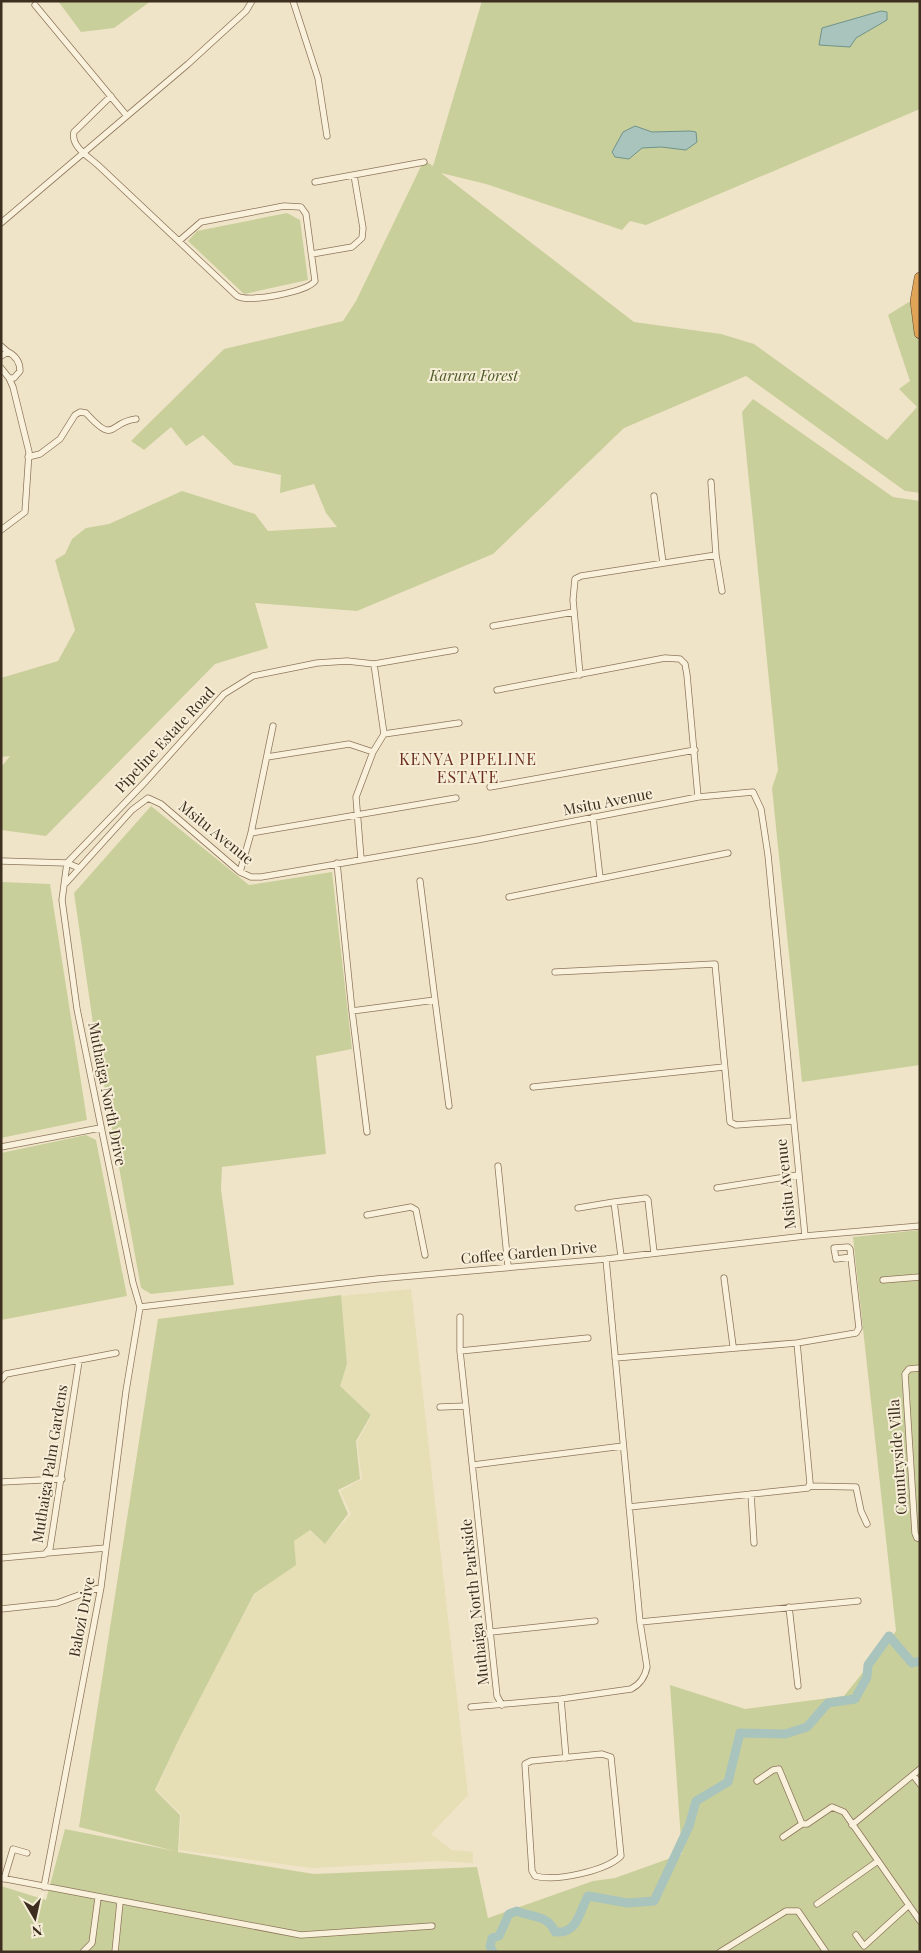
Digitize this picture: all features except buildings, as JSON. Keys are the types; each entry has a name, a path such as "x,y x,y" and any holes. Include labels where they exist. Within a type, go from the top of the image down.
{"highway":[{"path":"920,278 916,301 920,333"}],"street":[{"path":"1,223 202,51 246,11 252,1"},
{"path":"293,1 318,78 328,136"},
{"path":"35,5 127,116"},
{"path":"111,96 74,132 73,137 82,153 100,167 179,241 242,299 260,298 309,287 315,277 306,214 303,208 297,206 201,222 179,241"},
{"path":"315,182 424,162"},
{"path":"312,254 352,247 362,238 363,228 354,175"},
{"path":"1,346 13,355 19,364 20,371 8,378"},
{"path":"1,356 8,352"},
{"path":"1,368 13,387 28,441 25,512 1,530"},
{"path":"28,457 40,454 60,439 75,415 80,412 86,413 97,424 109,430 115,430 128,420 136,419"},
{"path":"710,482 716,554 722,591"},
{"path":"654,496 664,563"},
{"path":"580,675 572,589 575,579 581,576 716,554"},
{"path":"493,626 574,612"},
{"name":"Pipeline Estate Road","path":"67,863 146,781 224,694 253,676 317,663 347,661 374,664 455,650"},
{"path":"497,690 665,658 680,659 685,664 687,674 698,797"},
{"path":"362,859 356,796 373,752 384,734 374,664"},
{"path":"384,734 459,723"},
{"path":"240,872 251,833 273,726"},
{"path":"267,757 349,744 373,752"},
{"path":"490,787 695,750"},
{"name":"Msitu Avenue","path":"80,868 132,810 149,798 161,804 240,872 261,877 698,797 750,791 759,800 768,855 804,1236"},
{"path":"251,833 357,813 456,798"},
{"path":"593,817 600,878"},
{"path":"509,897 728,853"},
{"path":"1,861 67,863 80,868 66,884"},
{"path":"66,884 67,863"},
{"path":"337,863 367,1132"},
{"path":"420,881 448,1106"},
{"name":"Muthaiga North Drive","path":"66,884 62,900 77,1009 132,1283 140,1308"},
{"path":"555,972 715,964 731,1124 792,1122"},
{"path":"352,1011 435,1000"},
{"path":"533,1087 724,1067"},
{"path":"1,1148 100,1128"},
{"path":"498,1166 508,1266"},
{"path":"717,1188 798,1175"},
{"path":"578,1208 646,1198 648,1200 654,1253"},
{"path":"614,1202 622,1256"},
{"path":"367,1214 411,1208 416,1210 425,1255"},
{"name":"Coffee Garden Drive","path":"140,1308 508,1266 606,1259 804,1236 920,1226"},
{"path":"615,1358 733,1346 797,1343 856,1333 859,1328 851,1257"},
{"name":"Muthaiga North Parkside","path":"460,1316 460,1352 497,1696 502,1705 561,1699 631,1688 641,1682 647,1666 640,1622 606,1259"},
{"path":"883,1280 920,1276"},
{"path":"724,1278 733,1346"},
{"name":"Balozi Drive","path":"44,1887 102,1587 126,1391 140,1308"},
{"path":"460,1352 588,1338"},
{"path":"797,1343 809,1487"},
{"name":"Muthaiga Palm Gardens","path":"1,1380 6,1374 78,1362 116,1353"},
{"name":"Muthaiga Palm Gardens","path":"1,1558 46,1553 50,1548 62,1479 78,1362"},
{"name":"Countryside Villa","path":"920,1368 906,1371 915,1533 917,1538 920,1539"},
{"path":"440,1407 466,1406"},
{"path":"473,1465 623,1446"},
{"path":"1,1482 62,1479"},
{"path":"629,1507 809,1487 856,1488 861,1511 867,1524"},
{"path":"751,1494 754,1543"},
{"path":"46,1553 106,1548"},
{"path":"1,1609 58,1604 102,1587"},
{"path":"640,1622 858,1601"},
{"path":"789,1607 798,1686"},
{"path":"491,1632 595,1621"},
{"path":"561,1699 566,1758"},
{"path":"471,1707 502,1705"},
{"path":"602,1754 611,1757 621,1856 616,1862 596,1869 563,1877 541,1878 535,1876 532,1871 525,1764 566,1758 602,1754"},
{"path":"757,1781 773,1770 780,1769 802,1824"},
{"path":"852,1825 920,1769"},
{"path":"914,1775 920,1784"},
{"path":"784,1837 832,1807 844,1812 920,1921"},
{"path":"27,1853 13,1850 3,1879 300,1934 432,1926"},
{"path":"817,1904 878,1861"},
{"path":"83,1952 92,1943 98,1898"},
{"path":"115,1952 120,1902"},
{"path":"856,1935 864,1946 909,1905"},
{"path":"720,1952 786,1911 794,1910 798,1911 826,1952"}],"shaded area":[{"path":"411,1289 468,1795 431,1834 452,1850 473,1852 473,1863 439,1861 312,1868 179,1850 181,1814 156,1790 180,1737 254,1595 295,1565 294,1541 309,1530 325,1544 351,1514 340,1491 362,1479 357,1442 372,1415 339,1385 347,1365 341,1296"}],"green space":[{"path":"58,1 151,1 114,28 81,32"},
{"name":"Karura Forest","path":"482,1 920,1 920,109 646,225 630,221 622,230 486,184 441,173 634,322 721,334 754,344 887,440 917,407 899,389 910,381 888,315 920,295 920,493 905,491 746,376 624,428 493,554 357,611 255,603 268,648 215,664 46,836 1,830 1,767 10,756 1,757 1,678 58,661 75,630 55,560 65,554 72,539 86,528 109,524 182,491 255,514 268,531 337,527 326,513 314,484 280,493 281,475 234,465 203,435 186,446 171,427 144,450 131,441 224,349 343,321 356,301 424,160 433,166"},
{"path":"287,213 300,220 308,280 244,294 188,241 197,231"},
{"path":"753,399 893,497 920,501 920,1065 802,1082 772,788 778,770 742,412"},
{"path":"151,806 249,885 332,872 352,1049 316,1056 326,1154 222,1167 221,1189 234,1285 151,1294 141,1288 94,1030 74,893"},
{"path":"1,882 50,884 87,1120 1,1138"},
{"path":"86,1135 96,1140 127,1296 1,1320 1,1153"},
{"path":"920,1230 920,1952 1,1952 1,1886 46,1900 65,1829 175,1851 79,1827 158,1319 341,1295 347,1364 340,1386 371,1415 356,1441 360,1479 338,1490 348,1514 325,1544 310,1530 294,1541 296,1565 254,1594 180,1737 155,1790 180,1815 178,1852 314,1874 477,1867 488,1918 593,1881 615,1878 682,1854 670,1685 745,1709 844,1696 896,1631 853,1237"}],"water":[{"path":"881,11 887,12 887,20 856,38 850,47 819,45 822,28"},
{"path":"635,126 652,132 696,132 697,142 686,150 661,147 642,148 629,159 615,157 612,152 623,132"}],"waterway":[{"path":"493,1952 490,1946 492,1938 499,1936 509,1914 517,1911 539,1917 548,1922 555,1932 563,1932 577,1921 588,1896 628,1903 654,1901 689,1826 696,1801 728,1782 740,1733 785,1734 807,1727 828,1703 855,1699 867,1677 868,1665 889,1636 912,1663 920,1661"}],"district":[{"name":"KENYA PIPELINE ESTATE","path":"468,768"}]}
